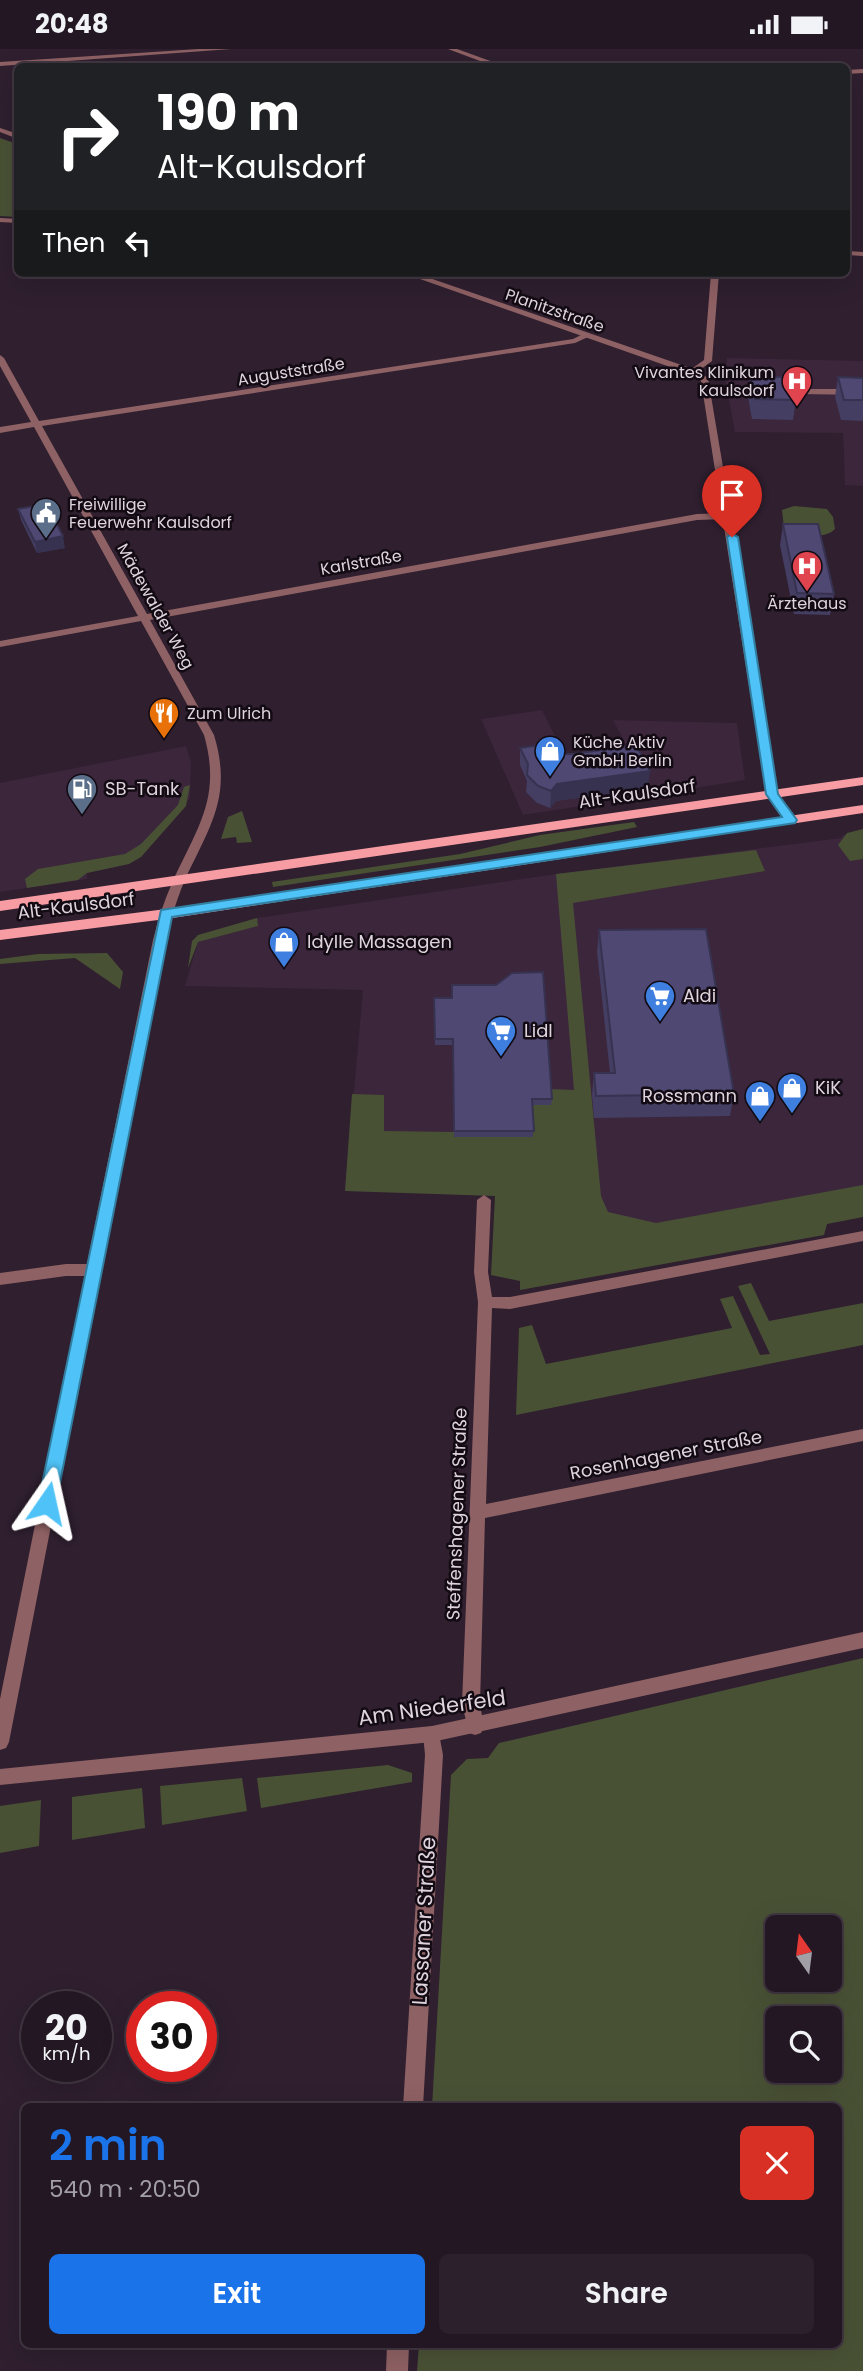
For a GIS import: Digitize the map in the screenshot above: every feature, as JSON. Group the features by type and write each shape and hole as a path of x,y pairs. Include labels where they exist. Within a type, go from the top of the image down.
{"main road":[{"name":"Alt-Kaulsdorf","path":"0,906 863,781"},
{"name":"Alt-Kaulsdorf","path":"0,935 166,913 863,809"}],"street":[{"path":"15,63 228,49"},
{"path":"451,49 492,63"},
{"name":"Planitzstraße","path":"418,277 693,372"},
{"path":"715,277 708,361 693,372 705,380 772,794 791,820"},
{"name":"Auguststraße","path":"0,430 575,341 584,335"},
{"name":"Mädewalder Weg","path":"0,358 209,735 216,752 219,775 215,807 166,913 0,1742"},
{"path":"803,392 863,392"},
{"name":"Karlstraße","path":"0,644 697,517 728,516"},
{"name":"Steffenshagener Straße","path":"475,1727 471,1704 485,1302 481,1272 484,1200"},
{"path":"485,1302 510,1303 863,1235"},
{"path":"0,1279 66,1270 94,1270"},
{"name":"Rosenhagener Straße","path":"476,1513 863,1435"},
{"name":"Am Niederfeld","path":"0,1777 432,1734 475,1727 863,1640"},
{"name":"Lassaner Straße","path":"413,2103 434,1755 432,1734"},
{"path":"397,2371 398,2348"}],"shaded area":[{"name":"Vivantes Klinikum Kaulsdorf","path":"727,358 863,361 863,486 845,485 843,433 735,432 725,379"},
{"path":"542,710 589,805 523,815 481,719"},
{"path":"613,720 737,723 745,780 652,795"},
{"path":"186,746 191,762 190,798 141,857 129,864 87,873 87,879 0,892 0,783"},
{"path":"863,832 863,1217 521,1281 522,1156 468,1194 345,1191 363,990 185,986 198,942 257,926 257,918 556,874 841,838 843,835"}],"green space":[{"path":"0,138 14,143 14,217 0,216"},
{"path":"794,506 827,509 833,517 835,529 824,535 817,535 784,528 782,510"},
{"path":"190,785 186,806 141,857 129,864 87,873 78,880 27,888 25,879 38,869 125,854 141,844 178,805 184,787"},
{"path":"242,811 252,842 237,843 236,837 221,839 228,817"},
{"path":"634,822 637,827 540,847 273,887 272,882 460,854 540,835"},
{"path":"863,829 863,859 850,861 838,845 847,833"},
{"path":"756,850 765,871 573,903 601,1196 608,1212 656,1223 863,1185 863,1217 827,1224 824,1235 520,1290 520,1281 491,1275 495,1196 345,1191 352,1094 384,1095 384,1131 454,1132 455,1137 533,1137 532,1105 551,1105 550,1089 574,1090 556,874"},
{"path":"257,918 258,926 198,942 188,968 192,941 198,935"},
{"path":"107,953 123,972 120,989 75,958 0,964 0,959 38,954"},
{"path":"751,1283 769,1321 863,1303 863,1345 516,1415 519,1328 532,1325 546,1364 732,1328 720,1299 733,1296 760,1355 770,1354 738,1286"},
{"path":"863,1658 863,2371 417,2371 419,2348 842,2348 842,2103 432,2103 451,1775 467,1759 488,1758 499,1743"},
{"path":"388,1765 412,1773 412,1782 261,1808 257,1778"},
{"path":"242,1778 247,1811 162,1825 160,1786"},
{"path":"142,1788 145,1828 72,1840 72,1797"},
{"path":"41,1800 39,1846 0,1853 0,1806"}],"building":[{"path":"750,377 791,377 796,400 755,399"},
{"path":"838,377 863,378 863,400 844,400"},
{"path":"46,504 63,536 35,542 18,509"},
{"path":"783,524 818,524 834,594 797,593"},
{"path":"554,743 559,754 636,745 650,771 557,784 551,791 538,786 527,775 528,764 520,748"},
{"name":"Aldi","path":"706,929 734,1094 596,1096 594,1073 615,1073 599,930"},
{"name":"Lidl","path":"543,972 552,1099 532,1099 534,1131 454,1131 453,1039 435,1039 434,998 452,998 452,985 496,985 512,973"}],"place":[{"name":"Vivantes Klinikum Kaulsdorf","path":"797,408"},
{"name":"Freiwillige Feuerwehr Kaulsdorf","path":"46,540"},
{"name":"Ärztehaus","path":"807,593"},
{"name":"Zum Ulrich","path":"164,740"},
{"name":"Küche Aktiv GmbH Berlin","path":"550,778"},
{"name":"SB-Tank","path":"82,816"},
{"name":"Idylle Massagen","path":"284,969"},
{"name":"Aldi","path":"660,1023"},
{"name":"Lidl","path":"501,1058"},
{"name":"KiK","path":"792,1115"},
{"name":"Rossmann","path":"760,1123"}],"route":[{"path":"47,1503 147,995 166,913 791,820 772,794 732,537"}]}
